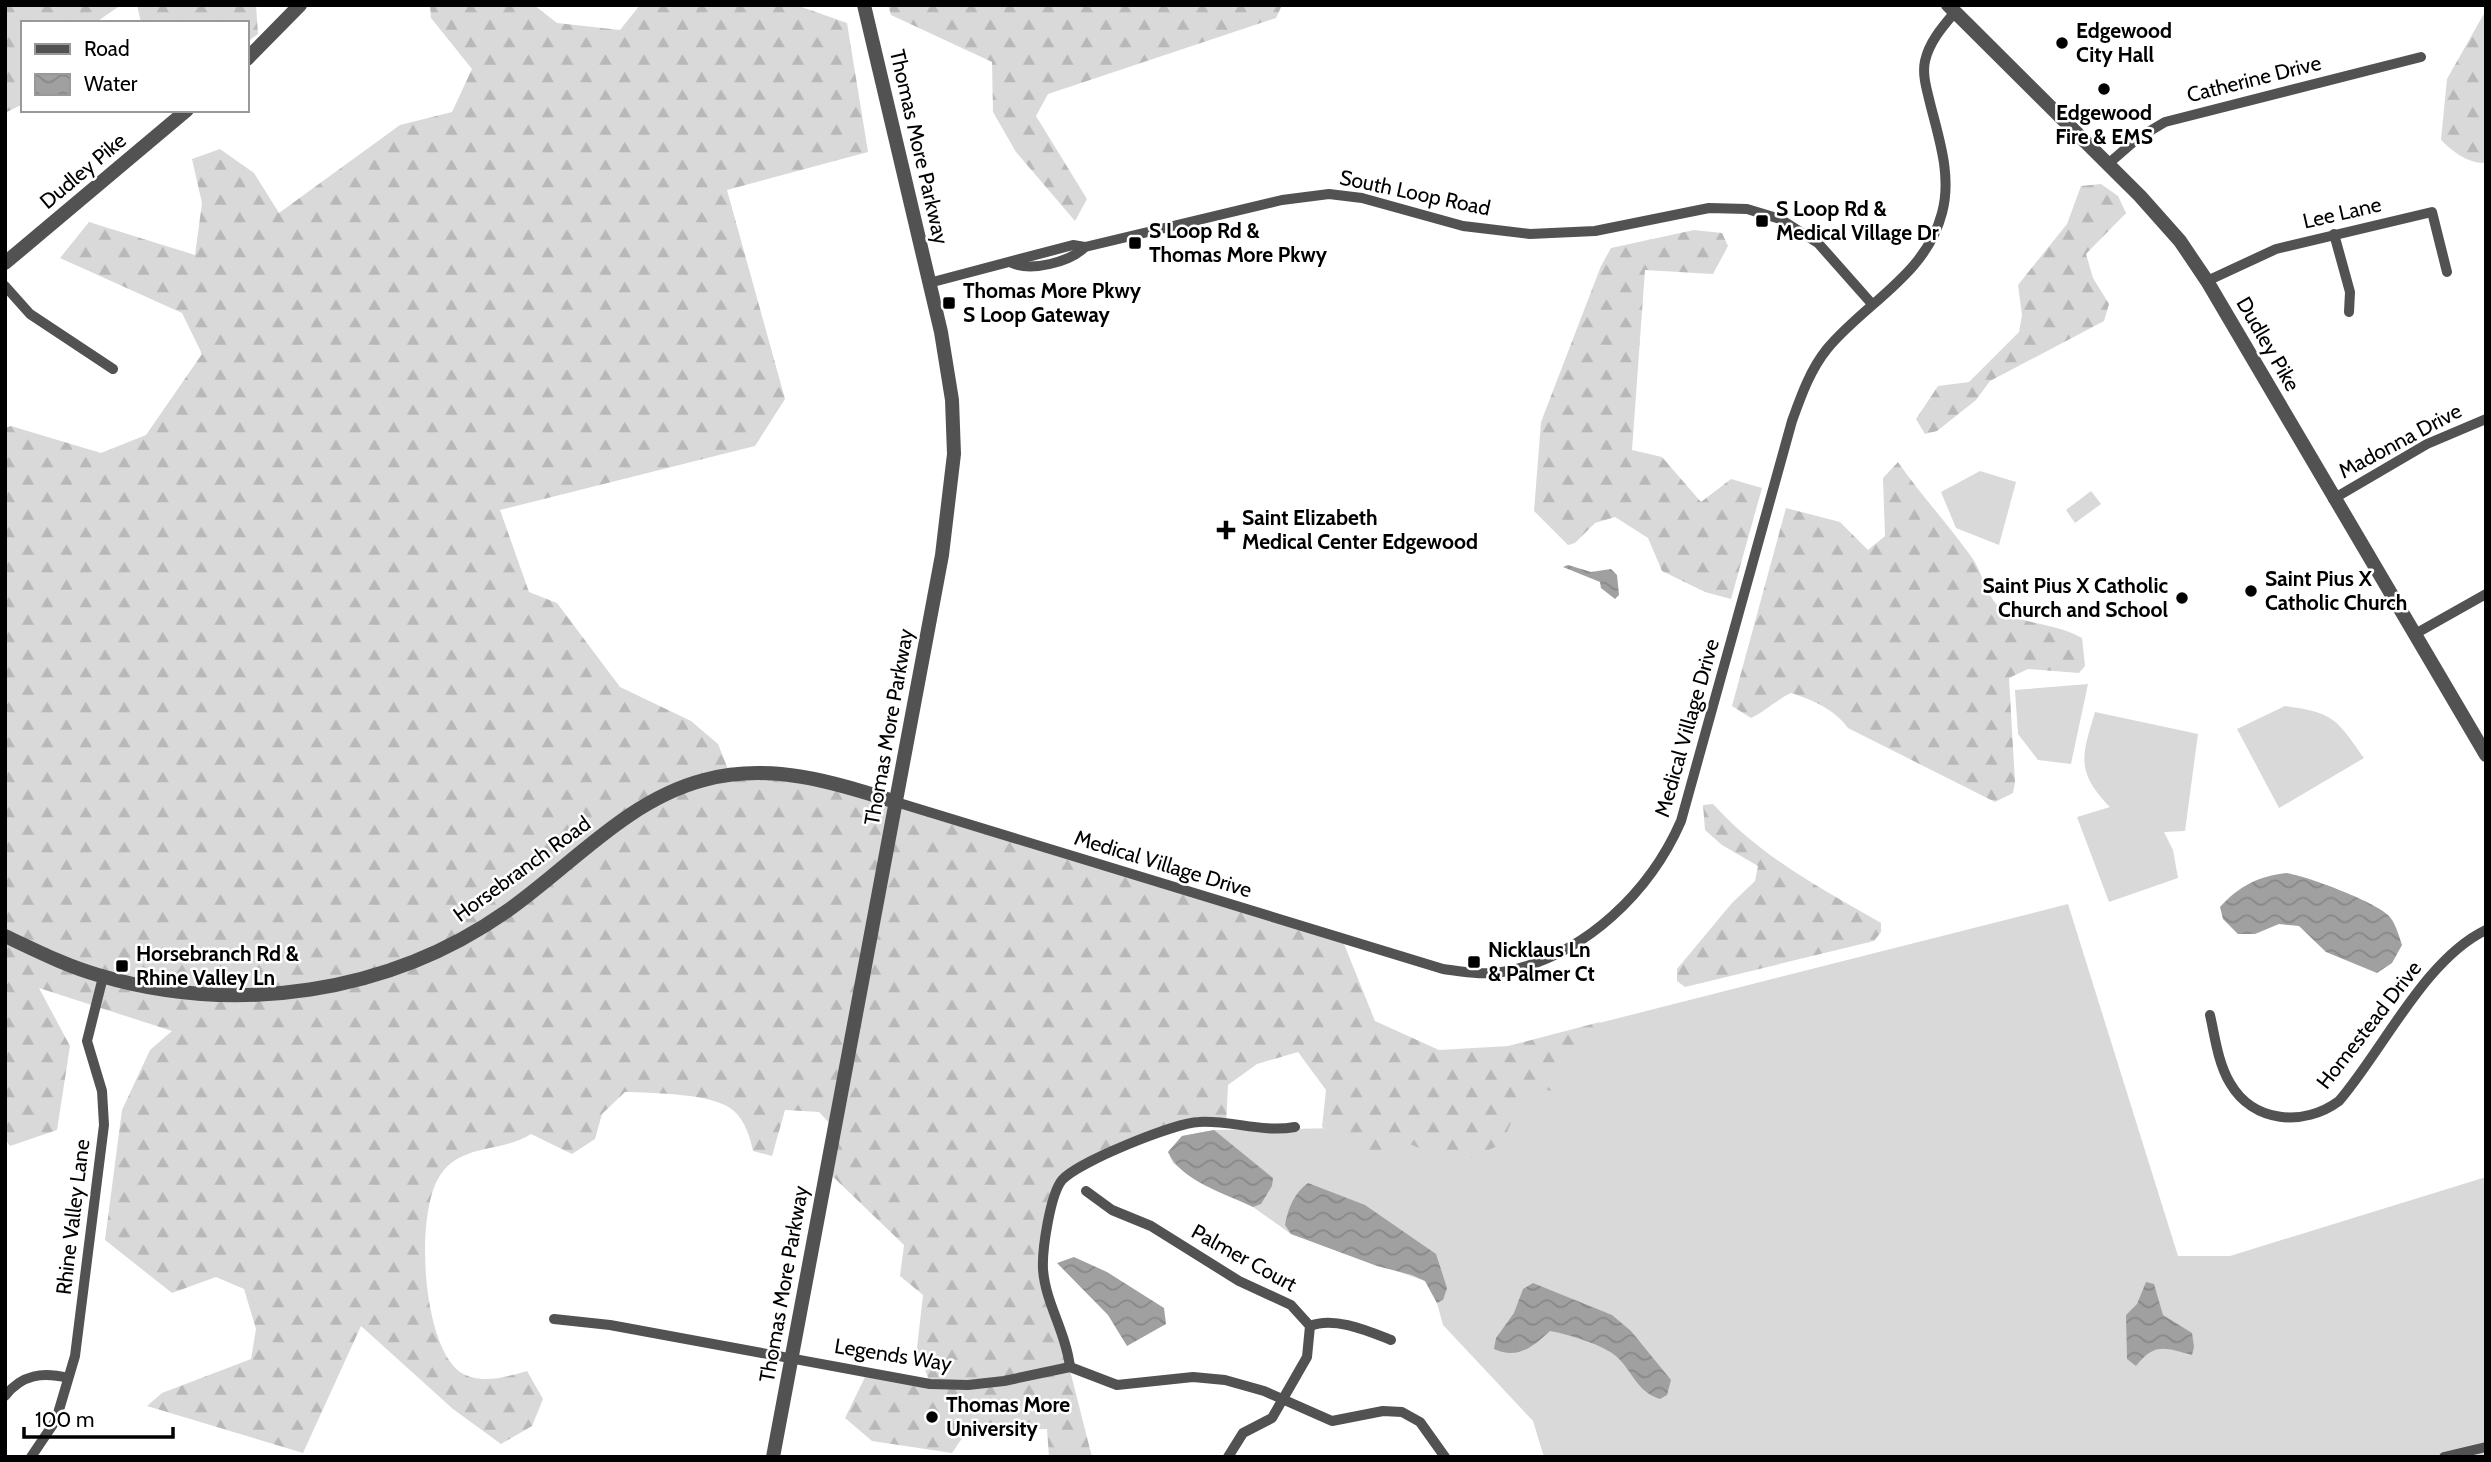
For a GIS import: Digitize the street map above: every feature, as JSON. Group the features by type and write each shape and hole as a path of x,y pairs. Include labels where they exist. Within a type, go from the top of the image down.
{"street":[{"path":"248,58 300,5"},
{"name":"Thomas More Parkway","path":"773,1457 942,555 954,454 951,390 929,283 864,5"},
{"name":"Dudley Pike","path":"1951,9 2108,164 2180,241 2207,281 2486,755"},
{"name":"Medical Village Drive","path":"896,802 1443,969 1482,974 1507,971 1557,952 1616,914 1647,882 1670,846 1696,776 1791,421 1810,376 1826,350 1919,261 1942,213 1946,191 1944,158 1926,84 1924,64 1930,46 1951,9"},
{"name":"Catherine Drive","path":"2108,164 2138,138 2165,122 2421,57"},
{"name":"Dudley Pike","path":"5,263 185,112"},
{"name":"South Loop Road","path":"929,283 1073,245 1085,247 1270,203 1319,195 1362,198 1463,226 1530,234 1595,231 1709,208 1747,209 1780,219 1818,243 1872,304"},
{"name":"Lee Lane","path":"2207,281 2260,254 2432,212 2447,272"},
{"path":"2334,234 2350,292 2349,312"},
{"path":"5,286 36,319 113,369"},
{"name":"Madonna Drive","path":"2333,499 2427,444 2486,419"},
{"path":"2415,634 2486,594"},
{"name":"Horsebranch Road","path":"5,936 103,977 166,990 201,994 280,993 335,985 405,966 469,935 508,910 634,812 678,788 729,774 784,773 817,779 896,802"},
{"name":"Homestead Drive","path":"2210,1014 2225,1073 2238,1094 2267,1114 2305,1118 2325,1111 2339,1101 2444,960 2460,945 2486,930"},
{"name":"Rhine Valley Lane","path":"31,1457 56,1420 75,1356 104,1125 102,1091 87,1041 103,977"},
{"path":"1295,1127 1259,1129 1202,1122 1183,1124 1143,1139 1064,1179 1052,1210 1043,1264 1047,1290 1067,1342 1070,1367 1117,1385 1204,1377 1239,1383 1332,1421 1341,1422 1382,1411 1402,1412 1420,1422 1445,1457"},
{"name":"Palmer Court","path":"1086,1191 1112,1210 1151,1226 1239,1281 1291,1305 1310,1326"},
{"name":"Legends Way","path":"554,1319 610,1325 930,1384 968,1385 1070,1367"},
{"path":"1228,1457 1243,1433 1272,1418 1307,1357 1310,1326 1325,1322 1338,1324 1391,1340"},
{"path":"5,1396 18,1382 34,1375 68,1378"},
{"path":"2444,1457 2486,1447"}],"green space":[{"path":"5,5 121,5 98,21 21,21 21,105 5,113"},
{"path":"137,5 256,5 258,34 248,41 248,21 141,21"},
{"path":"430,5 534,5 557,23 620,30 640,5 796,5 847,23 868,152 727,190 785,399 755,446 500,510 529,592 557,603 620,687 691,721 718,744 730,774 784,773 1342,939 1375,1021 1439,1050 1509,1046 1600,1022 1553,1091 1526,1087 1502,1144 1458,1164 1407,1143 1368,1157 1322,1127 1326,1090 1298,1052 1257,1064 1228,1085 1226,1125 1203,1124 1160,1133 1119,1151 1060,1183 1043,1264 1092,1457 1049,1457 1047,1429 967,1431 952,1453 872,1441 845,1418 867,1373 930,1383 917,1348 923,1295 900,1276 904,1245 826,1170 834,1128 819,1112 785,1110 772,1156 753,1151 741,1120 725,1105 698,1097 625,1092 602,1114 595,1139 572,1154 531,1134 508,1144 460,1157 441,1174 427,1217 426,1277 437,1335 447,1357 460,1372 468,1376 493,1379 527,1371 543,1399 532,1426 501,1444 453,1409 361,1326 303,1453 147,1406 162,1393 251,1359 256,1329 244,1289 216,1277 172,1293 105,1240 122,1110 150,1050 172,1031 39,988 70,1046 57,1130 10,1146 5,1139 5,428 11,426 101,453 146,435 202,354 182,313 60,258 89,222 195,255 202,203 192,159 220,149 254,173 279,213 400,125 452,112 472,69 431,18"},
{"path":"888,5 1282,5 1276,18 1048,94 1036,116 1087,199 1075,221 1016,152 993,112 992,62 891,15"},
{"path":"2486,10 2486,163 2479,163 2456,153 2441,140 2447,79"},
{"path":"2101,184 2118,196 2126,213 2086,254 2093,278 2109,304 2104,321 1990,381 1976,400 1937,431 1925,434 1916,419 1938,386 1969,382 2019,332 2022,315 2018,285 2067,224 2081,186"},
{"path":"1694,230 1722,233 1728,246 1713,274 1645,270 1632,450 1662,457 1701,502 1731,479 1762,488 1731,599 1705,592 1662,571 1648,538 1615,517 1595,523 1575,543 1568,545 1534,511 1541,422 1601,266 1611,248"},
{"path":"1898,462 1970,555 1991,596 2002,610 2020,619 2082,638 2085,666 2079,673 2028,669 2009,678 2015,782 2013,793 1995,802 1848,728 1830,710 1791,693 1751,718 1732,706 1786,508 1840,522 1868,550 1885,536 1883,478"},
{"path":"1980,471 2016,482 1999,545 1956,528 1941,492"},
{"path":"2091,491 2101,504 2075,523 2066,510"},
{"path":"2088,684 2071,764 2038,760 2018,734 2015,690"},
{"path":"2285,706 2314,711 2332,720 2347,734 2364,758 2279,808 2237,729"},
{"path":"2095,712 2198,734 2185,831 2164,832 2173,850 2178,878 2109,902 2077,817 2110,807 2091,783 2084,762"},
{"path":"1713,804 1731,823 1771,856 1881,923 1881,932 1874,941 1685,987 1677,981 1677,969 1732,903 1755,881 1758,866 1722,845 1705,830 1703,805"},
{"path":"2068,904 2178,1256 2230,1256 2486,1177 2486,1457 1544,1457 1533,1421 1443,1325 1437,1303 1425,1281 1291,1234 1253,1207 1187,1174 1173,1163 1168,1152 1182,1136 1214,1130 1344,1128 1339,1089"}],"water":[{"path":"1568,565 1591,572 1611,569 1617,575 1619,595 1615,599 1601,588 1600,582 1563,567"},
{"path":"2286,873 2339,890 2388,915 2395,925 2402,945 2392,963 2377,973 2326,952 2299,926 2279,924 2255,934 2238,934 2223,919 2220,907 2235,893 2258,880"},
{"path":"1214,1130 1273,1178 1272,1186 1261,1204 1253,1207 1205,1186 1183,1171 1168,1152 1182,1136"},
{"path":"1308,1183 1365,1205 1436,1254 1447,1288 1443,1300 1437,1303 1425,1281 1412,1275 1377,1266 1291,1234 1285,1225 1292,1201"},
{"path":"1074,1257 1107,1272 1164,1308 1166,1324 1127,1346 1108,1315 1057,1263"},
{"path":"2146,1282 2154,1284 2163,1315 2192,1333 2192,1355 2161,1349 2149,1353 2136,1366 2127,1359 2126,1315 2137,1304"},
{"path":"1533,1283 1612,1315 1631,1331 1671,1380 1667,1395 1660,1399 1652,1396 1641,1387 1617,1357 1595,1344 1566,1335 1550,1331 1531,1347 1517,1352 1494,1349 1496,1338 1514,1313 1523,1289"}],"place":[{"name":"Edgewood City Hall","path":"2062,43"},
{"name":"Edgewood Fire & EMS","path":"2104,89"},
{"name":"S Loop Rd & Medical Village Dr","path":"1762,221"},
{"name":"S Loop Rd & Thomas More Pkwy","path":"1135,243"},
{"name":"Thomas More Pkwy S Loop Gateway","path":"949,303"},
{"name":"Saint Elizabeth Medical Center Edgewood","path":"1226,530"},
{"name":"Saint Pius X Catholic Church","path":"2251,591"},
{"name":"Saint Pius X Catholic Church and School","path":"2182,598"},
{"name":"Nicklaus Ln & Palmer Ct","path":"1474,962"},
{"name":"Horsebranch Rd & Rhine Valley Ln","path":"122,966"},
{"name":"Thomas More University","path":"932,1417"}]}
